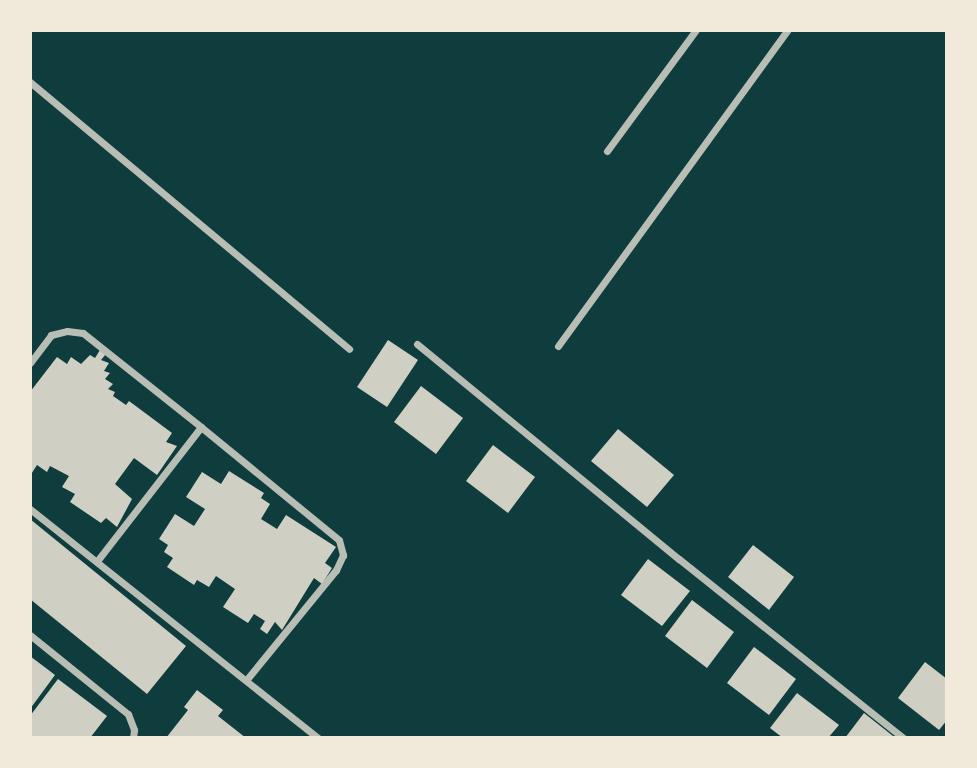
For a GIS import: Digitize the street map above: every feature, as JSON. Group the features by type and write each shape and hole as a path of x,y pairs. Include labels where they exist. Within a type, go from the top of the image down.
{"street":[{"path":"607,151 696,30"},
{"path":"558,346 788,30"},
{"path":"30,82 349,349"},
{"path":"30,363 51,335 67,331 83,333 339,540 343,555 336,570 247,679"},
{"path":"417,344 679,559 904,738"},
{"path":"97,561 201,427"},
{"path":"30,509 318,738"},
{"path":"30,635 128,714 134,730 133,738"}],"building":[{"path":"388,340 418,360 387,407 357,387"},
{"path":"100,350 106,354 101,360 109,363 104,371 110,373 105,379 113,384 108,389 115,392 113,396 126,405 129,401 172,433 166,442 177,446 157,475 134,458 115,484 132,499 117,527 106,518 101,523 70,502 75,494 62,487 69,476 50,466 47,472 37,465 30,476 30,392 57,357 67,364 71,357 81,364 90,355 95,358"},
{"path":"421,386 463,418 436,454 394,422"},
{"path":"618,429 674,475 647,507 591,461"},
{"path":"493,445 535,477 508,513 466,481"},
{"path":"229,471 264,493 261,498 270,504 261,519 277,529 286,515 336,547 325,563 332,568 322,584 314,578 282,630 275,622 267,634 260,629 265,621 254,614 248,623 223,607 235,589 216,576 209,587 197,580 194,585 167,567 173,558 164,552 168,545 159,539 175,514 194,526 205,509 186,497 202,472 221,484"},
{"path":"30,519 186,646 147,694 30,599"},
{"path":"753,545 794,577 769,610 728,577"},
{"path":"648,559 690,591 662,626 621,595"},
{"path":"692,600 734,632 707,668 665,636"},
{"path":"754,647 796,679 769,715 727,683"},
{"path":"30,656 55,675 30,709"},
{"path":"925,662 947,679 947,720 939,730 898,698"},
{"path":"58,679 107,716 90,738 30,738 30,716"},
{"path":"197,690 223,710 218,716 246,738 166,738 188,710 184,707"},
{"path":"797,693 839,725 828,738 783,738 770,728"},
{"path":"864,713 893,736 845,738"}]}
